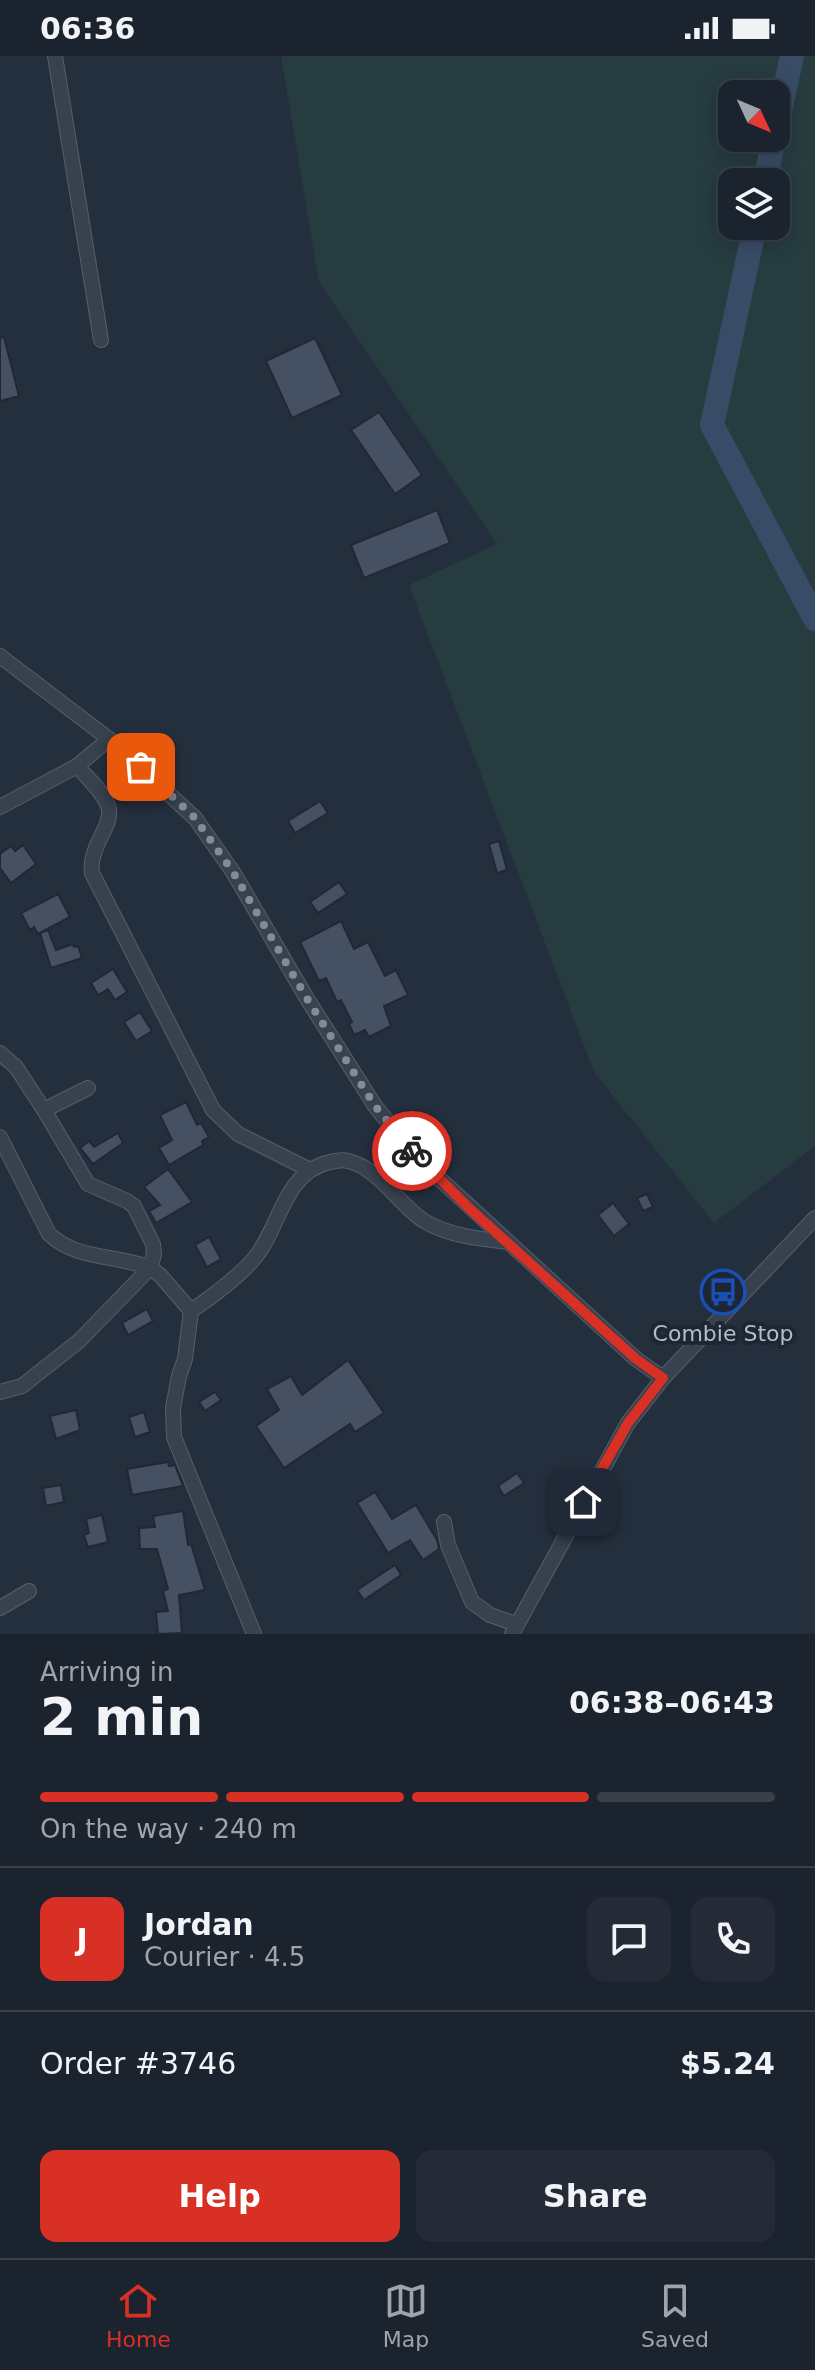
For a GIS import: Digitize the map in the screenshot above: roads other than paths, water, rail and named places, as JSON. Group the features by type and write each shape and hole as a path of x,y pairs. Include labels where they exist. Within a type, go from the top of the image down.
{"street":[{"path":"55,56 101,340"},
{"path":"0,656 109,739 195,818 233,872 306,997 375,1106 418,1159 636,1359 663,1378"},
{"path":"0,807 77,766 109,739"},
{"path":"77,766 109,807 108,823 91,856 92,873 213,1110 238,1134 308,1169"},
{"path":"0,1053 16,1067 88,1184 127,1201 139,1212 153,1244 154,1255 150,1268 79,1341 22,1386 0,1392"},
{"path":"44,1110 88,1088"},
{"path":"0,1137 49,1234 60,1244 79,1253 150,1268 160,1275 191,1311 185,1359 173,1408 174,1437 254,1634"},
{"path":"191,1311 217,1294 254,1259 265,1243 282,1205 308,1169 342,1159 368,1169 396,1198 425,1221 469,1237 508,1242"},
{"path":"444,1522 448,1545 472,1602 514,1629 628,1423 663,1378 815,1218"},
{"path":"0,1608 29,1591"}],"waterway":[{"path":"787,80 792,56"},
{"path":"768,168 771,152"},
{"path":"752,240 712,425 815,619"}],"place":[{"name":"Combie Stop","path":"723,1292"}]}
